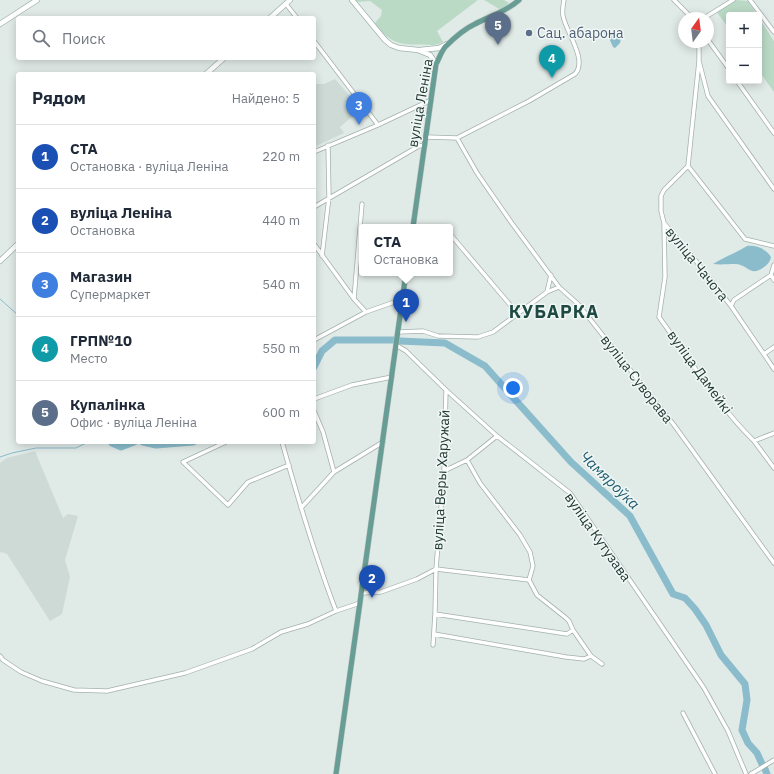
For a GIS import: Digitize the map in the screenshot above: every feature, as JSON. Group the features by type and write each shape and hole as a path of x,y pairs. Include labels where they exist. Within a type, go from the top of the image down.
{"main road":[{"name":"вуліца Леніна","path":"413,224 436,64 442,52 449,44 474,24 496,16 512,7 519,0"},
{"path":"336,774 384,442 406,276"}],"street":[{"path":"0,24 37,0"},
{"path":"352,0 385,40 399,48 418,50 439,48 449,44"},
{"path":"426,137 457,138 530,101 575,74 578,70 580,60 563,15 564,0"},
{"path":"674,0 686,12"},
{"path":"714,12 733,0"},
{"path":"750,0 774,32"},
{"path":"272,16 288,2 296,16"},
{"path":"316,44 378,125"},
{"path":"699,48 699,61 688,166 745,239 774,246"},
{"path":"714,48 726,65"},
{"path":"418,50 430,55 436,64"},
{"path":"208,72 222,60"},
{"path":"699,61 708,96 774,189"},
{"path":"739,84 774,133"},
{"path":"316,151 432,100"},
{"name":"вуліца Суворава","path":"457,138 477,174 511,222 559,286 578,304 674,425 774,562"},
{"path":"322,256 329,198 328,145"},
{"path":"316,206 419,146 425,145"},
{"name":"вуліца Дамейкі","path":"688,166 664,190 661,196 661,211 664,223 665,277 659,316 724,407 754,441 774,468"},
{"path":"360,224 362,204"},
{"name":"вуліца Чачота","path":"664,223 731,306 774,369"},
{"path":"453,238 517,313"},
{"path":"354,299 359,240"},
{"path":"0,261 16,246"},
{"path":"316,247 354,299 366,312"},
{"path":"774,265 771,275 774,280"},
{"path":"547,292 551,275"},
{"name":"вуліца Чачота","path":"731,306 734,300 771,275"},
{"path":"398,332 423,331 438,336 478,337 493,332 547,292 559,286"},
{"path":"316,339 366,312 403,299"},
{"name":"вуліца Кутузава","path":"396,345 406,351 497,436 570,493 704,688 728,731 746,774"},
{"path":"764,354 774,347"},
{"path":"316,398 352,385 392,377"},
{"name":"вуліца Веры Харужай","path":"433,645 436,569 444,471 446,390"},
{"path":"316,416 323,432 334,472"},
{"path":"754,441 774,433"},
{"path":"444,471 466,460 497,436"},
{"path":"301,508 334,472 384,442"},
{"path":"222,444 183,462 228,505 248,482 288,465"},
{"path":"283,444 317,561 336,611"},
{"path":"466,460 480,483 520,535 530,552 533,566 529,580 537,595 569,621 573,630 590,656 602,664"},
{"path":"436,569 529,580"},
{"name":"вуліца Веры Харужай","path":"362,593 381,592 416,579 436,569"},
{"path":"0,656 3,660 21,672 42,681 74,690 107,691 185,673 252,649 281,632 308,624 336,611 360,603"},
{"path":"435,614 567,634 573,630"},
{"path":"434,634 566,658 584,659 590,656"},
{"path":"683,713 715,774"},
{"path":"751,774 774,760"}],"shaded area":[{"path":"335,79 361,109 340,127 344,133 316,146 316,84 324,84"},
{"path":"35,451 63,518 68,514 78,516 65,560 70,577 62,614 50,621 7,554 0,553 0,463 7,458"}],"green space":[{"path":"355,0 478,0 437,31 443,42 433,45 407,44 394,41 381,32 374,24 381,16 382,10 370,1 357,2"},
{"path":"484,0 504,0 509,3 501,10"},
{"path":"735,0 748,1 755,12 726,12 726,25 716,11"},
{"path":"762,23 774,41 774,92 762,75"}],"water":[{"path":"607,30 621,38 620,43 615,48 603,32"},
{"path":"747,246 758,247 767,252 771,257 769,263 755,271 735,264 713,264 739,251"}],"waterway":[{"name":"Чамяроўка","path":"0,299 16,313"},
{"name":"Чамяроўка","path":"316,363 322,351 335,340 394,340"},
{"name":"Чамяроўка","path":"400,341 445,343 485,366 571,462 630,516 673,594 685,598 695,609 706,625 721,655 745,684 747,700 742,730 748,743 757,753 762,764"},
{"path":"0,457 36,448 76,448 84,444"},
{"name":"Чамяроўка","path":"114,444 121,447 129,444"},
{"name":"Чамяроўка","path":"152,444 168,444"},
{"name":"Чамяроўка","path":"765,769 767,774"}],"place":[{"name":"Сац. абарона","path":"529,33"},
{"name":"Купалінка","path":"498,45"},
{"name":"ГРП№10","path":"552,78"},
{"name":"Магазин","path":"359,125"},
{"name":"СТА","path":"406,322"},
{"name":"вуліца Леніна","path":"372,598"}],"district":[{"name":"КУБАРКА","path":"554,311"}]}
